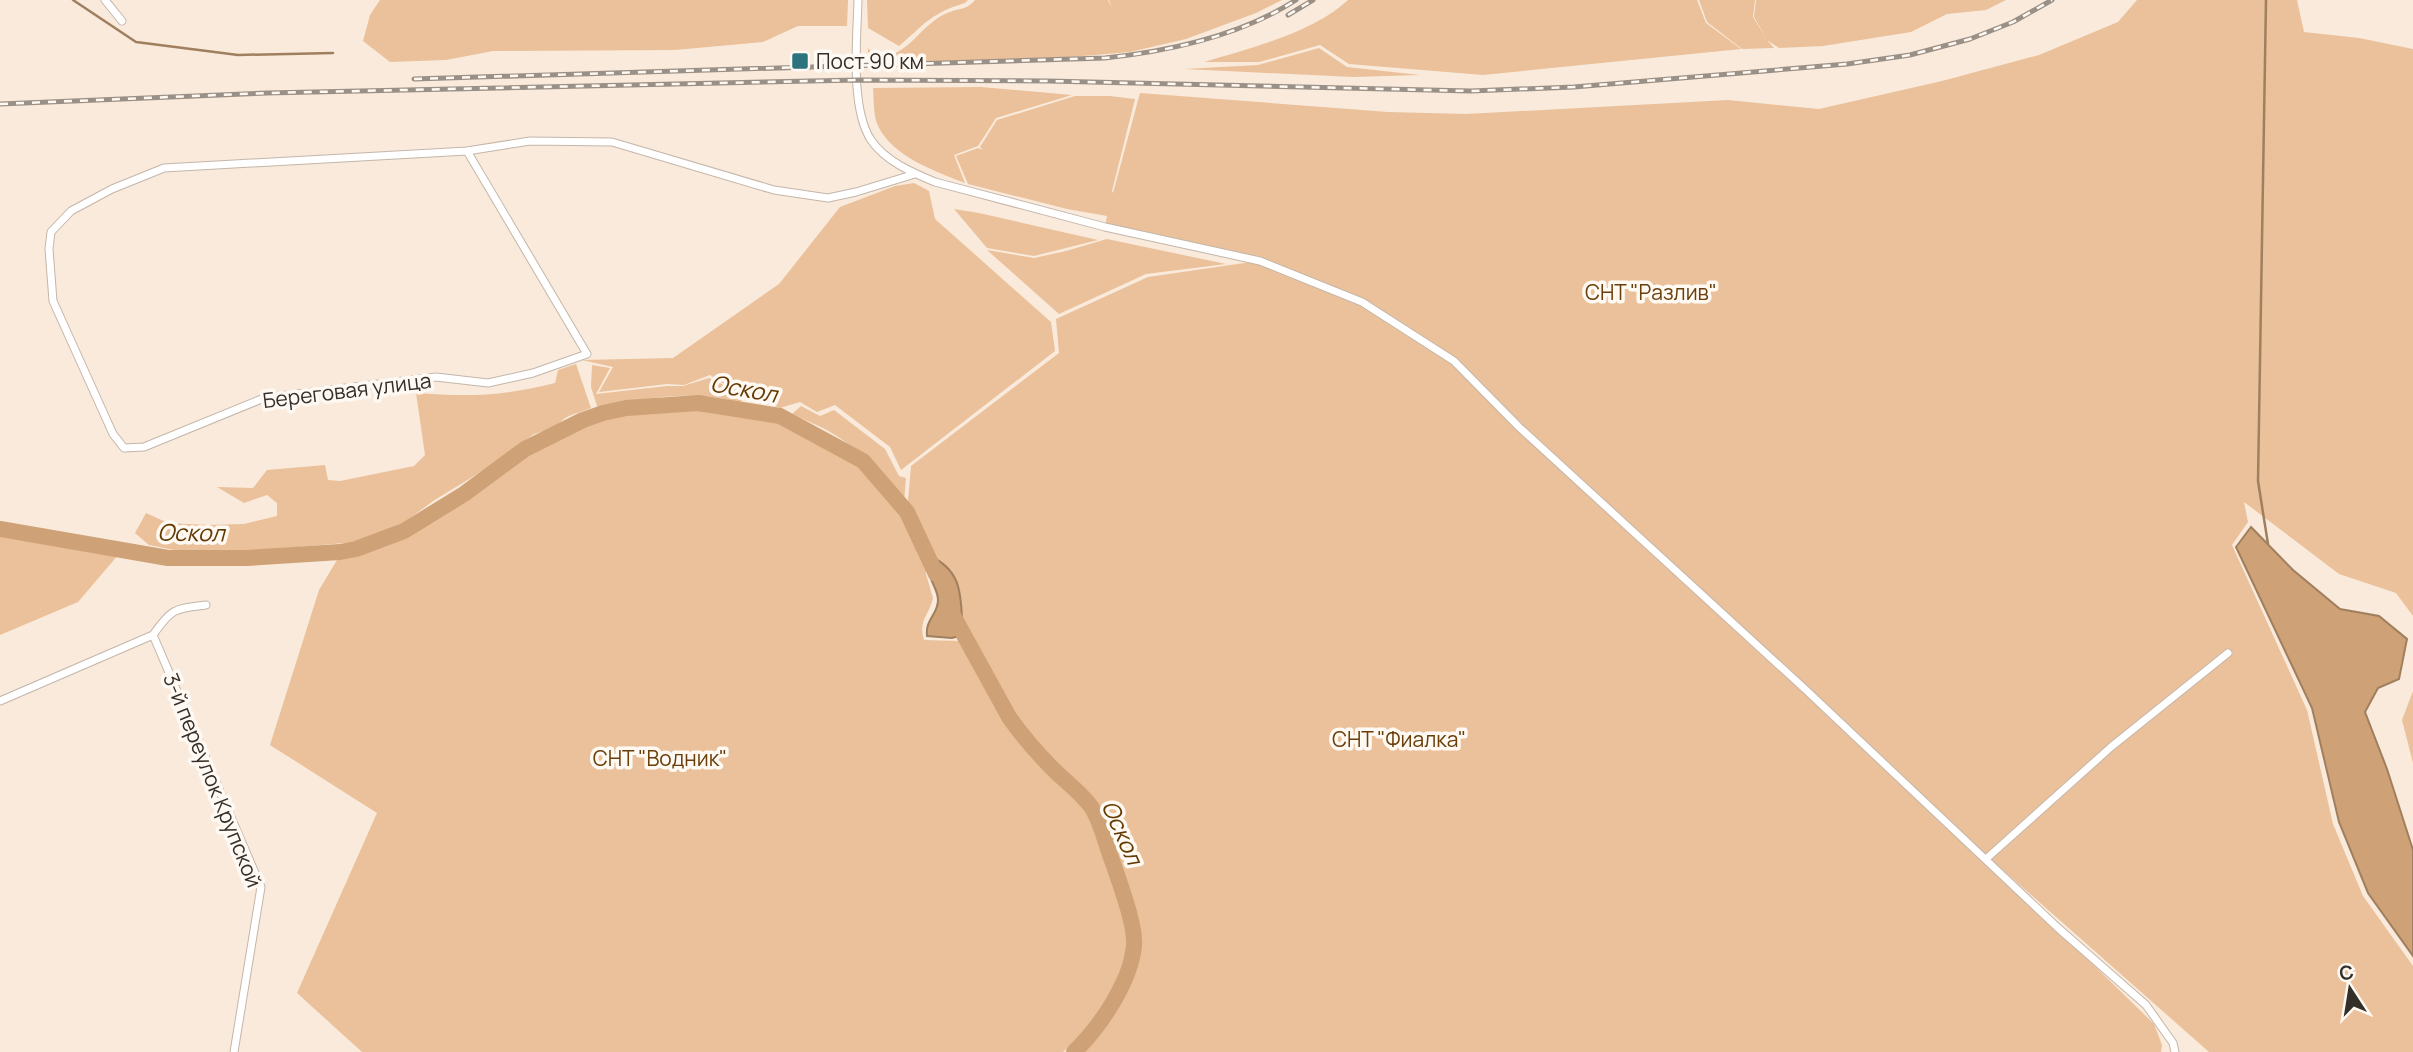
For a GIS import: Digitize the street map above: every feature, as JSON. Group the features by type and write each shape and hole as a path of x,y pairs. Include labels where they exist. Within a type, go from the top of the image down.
{"street":[{"path":"105,0 122,21"},
{"path":"858,0 858,108 872,141 888,157 915,174 935,182 1105,227 1260,261 1362,302 1454,361 1520,427 2057,928 2146,1005 2174,1043 2175,1052"},
{"name":"Береговая улица","path":"467,151 587,354 533,373 488,383 436,377 264,398 144,447 124,448 113,434 53,301 49,249 51,232 71,211 113,189 164,168 467,151 530,141 612,142 775,190 828,198 915,174"},
{"path":"0,701 153,635 165,618 176,609 206,605"},
{"name":"3-й переулок Крупской","path":"153,635 261,887 234,1052"},
{"path":"1986,859 2112,747 2228,653"}],"green space":[{"path":"380,0 848,0 847,26 798,26 763,42 675,50 493,51 446,60 390,62 363,41 370,15"},
{"path":"867,0 968,0 936,15 899,46 868,28"},
{"path":"975,0 1108,0 1112,8 1109,0 1282,0 1256,13 1186,39 1130,52 1047,59 868,65 868,48 877,58 898,52 936,20 949,12 968,6"},
{"path":"1348,0 1697,0 1706,23 1741,49 1483,75 1349,64 1320,45 1259,62 1204,62 1299,30"},
{"path":"1699,0 1755,0 1753,17 1766,38 1754,17 1756,0 2006,0 1986,10 1947,14 1911,32 1823,46 1779,48 1767,40 1774,48 1742,49 1707,22"},
{"path":"2137,0 2297,0 2304,32 2359,38 2413,49 2413,616 2396,593 2339,574 2244,502 2248,522 2232,545 2307,710 2333,824 2363,896 2413,966 2413,1052 2209,1052 1935,810 2154,1024 2162,1045 2161,1052 1074,1052 1089,1038 1106,1014 1121,986 1130,959 1134,945 1123,890 1093,810 1020,732 960,630 907,512 911,466 1059,353 1056,319 1148,277 1258,261 1105,227 1107,216 1067,209 968,184 956,156 978,148 983,150 980,147 997,120 1075,96 1135,99 1113,193 1140,93 1388,112 1466,114 1728,100 1819,109 1942,81 2039,55 2118,22"},
{"path":"1319,48 1347,67 1420,75 1353,77 1184,69 1258,65"},
{"path":"981,87 1072,95 996,118 978,146 954,155 965,183 928,168 904,154 885,137 876,122 873,88"},
{"path":"914,183 929,191 935,219 1051,322 1055,351 901,470 890,447 835,405 817,412 800,402 780,408 735,389 745,396 739,404 708,396 669,396 630,401 598,409 591,387 592,365 610,368 596,394 683,386 709,378 732,389 710,375 684,385 667,384 599,392 613,367 582,360 673,358 779,284 840,207 895,186"},
{"path":"954,209 1098,240 1034,256 987,248"},
{"path":"1107,239 1226,264 1146,274 1059,314 987,250 1034,258"},
{"path":"576,364 591,408 567,417 557,427 534,434 405,522 357,542 248,551 174,550 149,545 135,533 146,513 168,523 208,525 244,524 277,516 277,503 267,495 244,503 217,487 253,488 267,470 325,465 328,480 340,481 414,466 425,455 416,393 470,395 519,391 555,383 558,370"},
{"path":"801,406 820,416 834,410 885,449 899,476 906,478 904,502 857,451 823,428 792,414"},
{"name":"СНТ \"Водник\"","path":"696,407 777,418 860,464 909,523 925,556 926,574 933,598 923,622 924,640 961,641 1016,735 1079,799 1088,812 1118,890 1127,945 1115,984 1100,1011 1085,1032 1063,1052 362,1052 297,993 377,813 270,745 319,590 340,555 405,534 466,498 527,453 603,417 627,412"},
{"path":"0,532 119,554 78,602 0,635"},
{"path":"2413,691 2413,763 2402,720"}],"shaded area":[{"path":"2251,527 2293,570 2340,609 2379,616 2407,639 2399,679 2378,688 2365,712 2413,850 2413,956 2368,893 2339,822 2312,708 2236,547"},
{"path":"929,556 941,562 955,579 961,599 963,635 952,638 927,636 928,625 938,600 930,576"}],"waterway":[{"path":"73,0 136,42 238,55 333,53"},
{"path":"2266,0 2258,481 2268,544"},
{"name":"Оскол","path":"0,529 168,558 247,558 340,552 356,549 404,531 464,494 525,449 583,420 626,408 698,403 780,416 863,461 907,512 936,574"},
{"name":"Оскол","path":"954,617 1014,724 1042,758 1092,808 1130,916 1134,946 1127,975 1103,1017 1074,1052"}],"railway":[{"path":"414,79 1105,58 1204,40 1252,23 1296,0"},
{"path":"1288,15 1313,0"},
{"path":"0,104 267,93 858,80 1048,81 1471,91 1574,87 1847,64 1910,55 1970,39 2013,22 2052,0"}],"place":[{"name":"Пост 90 км","path":"800,61"}],"park label":[{"name":"СНТ \"Разлив\"","path":"1651,292"},
{"name":"СНТ \"Фиалка\"","path":"1399,739"}]}
